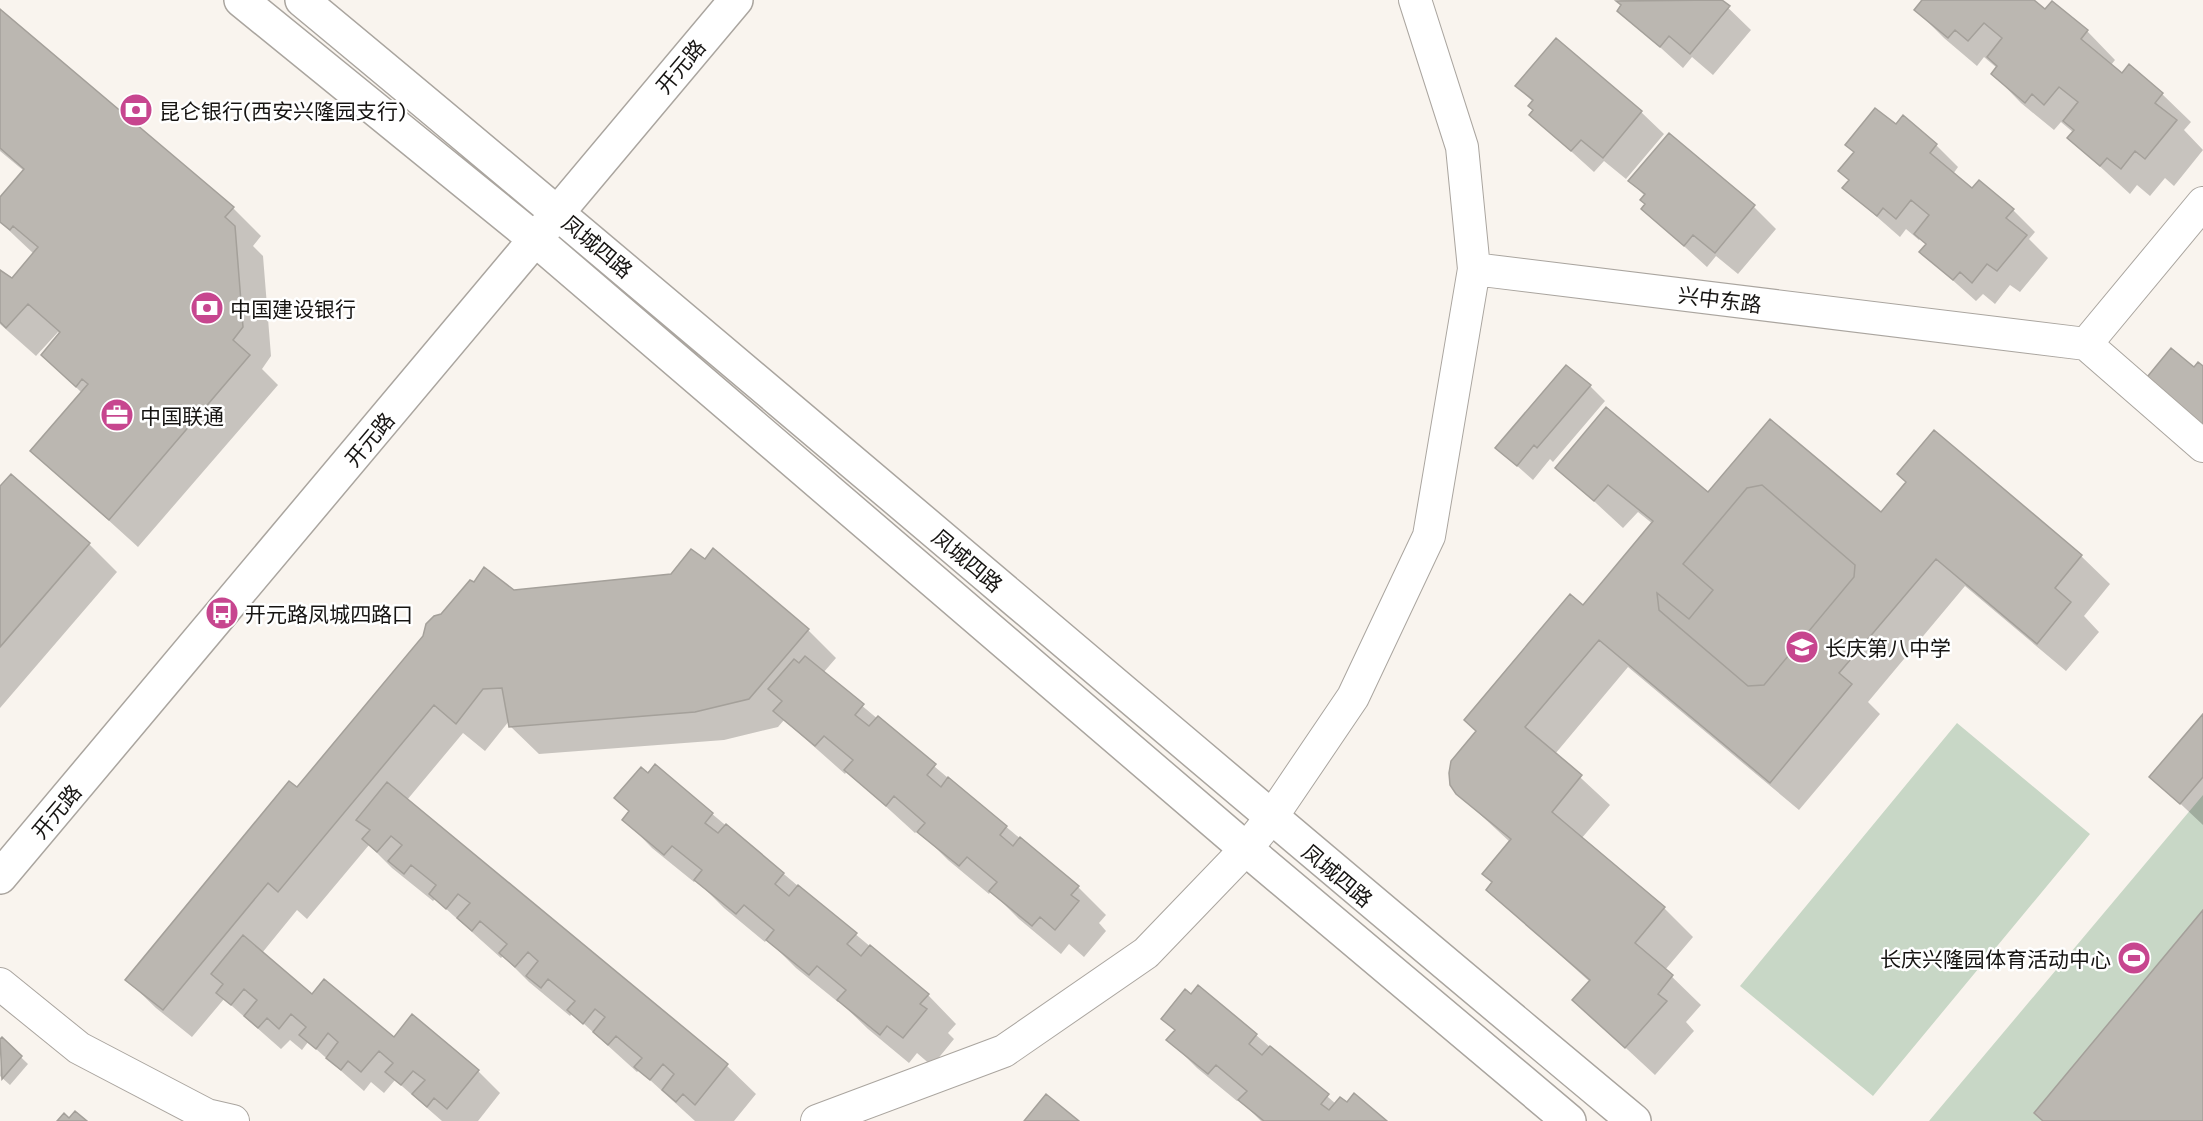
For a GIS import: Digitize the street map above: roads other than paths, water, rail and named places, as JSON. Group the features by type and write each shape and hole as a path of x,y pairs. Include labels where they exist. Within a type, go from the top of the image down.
{"street":[{"name":"凤城四路","path":"241,0 536,240 1246,849 1569,1121"},
{"name":"凤城四路","path":"302,0 558,212 1270,818 1634,1121"},
{"name":"开元路","path":"0,877 736,0"},
{"path":"817,1121 1004,1052 1146,953 1246,849 1353,697 1429,536 1474,269 1462,147 1415,0"},
{"path":"2203,203 2086,344 2203,446"},
{"name":"兴中东路","path":"1474,269 2086,344"},
{"path":"0,984 79,1048 207,1115 233,1121"}],"place":[{"name":"昆仑银行(西安兴隆园支行)","path":"136,110"},
{"name":"中国建设银行","path":"207,308"},
{"name":"中国联通","path":"117,415"},
{"name":"开元路凤城四路口","path":"222,613"},
{"name":"长庆第八中学","path":"1802,647"},
{"name":"长庆兴隆园体育活动中心","path":"2134,958"}]}
